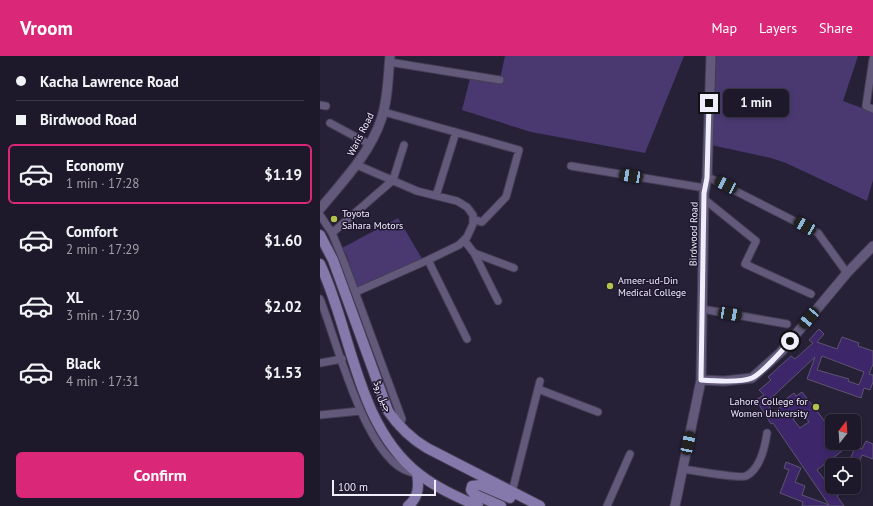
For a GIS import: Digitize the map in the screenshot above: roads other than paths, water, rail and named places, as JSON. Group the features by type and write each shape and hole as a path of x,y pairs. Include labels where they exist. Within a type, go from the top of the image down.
{"main road":[{"name":"جیل روڈ","path":"320,234 333,260 388,411 399,427 413,440 427,448 540,506"},
{"name":"جیل روڈ","path":"320,264 337,306 354,364 378,423 396,450 417,473 441,489 478,506"},
{"path":"408,506 417,493 419,484 417,473"},
{"path":"501,506 474,494 472,492 472,486 480,485 526,506"}],"street":[{"name":"Birdwood Road","path":"675,506 701,380 704,199 707,178 711,56"},
{"path":"389,59 500,80"},
{"name":"Waris Road","path":"320,210 357,165 381,122 384,112 389,59"},
{"path":"873,59 866,106 873,109"},
{"path":"384,112 519,150 506,197 482,222 473,219"},
{"path":"330,123 369,144"},
{"path":"436,196 456,132"},
{"path":"332,233 393,180 404,145"},
{"path":"356,292 459,245 464,240 473,224 473,215 467,207 457,201 417,191 357,165"},
{"path":"571,166 705,188"},
{"path":"707,178 719,182 818,233 847,273"},
{"path":"704,199 756,241 745,264 811,294"},
{"path":"320,215 332,233 356,292 402,419 399,427"},
{"path":"464,240 474,253 498,301"},
{"path":"701,380 724,381 752,378 781,352 847,273 873,246"},
{"path":"474,253 514,268"},
{"path":"428,260 467,339"},
{"path":"320,299 360,411 368,428 393,462 405,471 417,473"},
{"path":"702,309 787,324"},
{"path":"320,363 342,359"},
{"path":"512,492 540,381"},
{"path":"538,389 598,412"},
{"path":"320,415 360,411"},
{"path":"682,469 744,477 753,471 765,447 767,433"},
{"path":"607,506 630,454"}],"place":[{"name":"Toyota Sahara Motors","path":"334,219"},
{"name":"Ameer-ud-Din Medical College","path":"610,286"},
{"name":"Lahore College for Women University","path":"816,407"}]}
